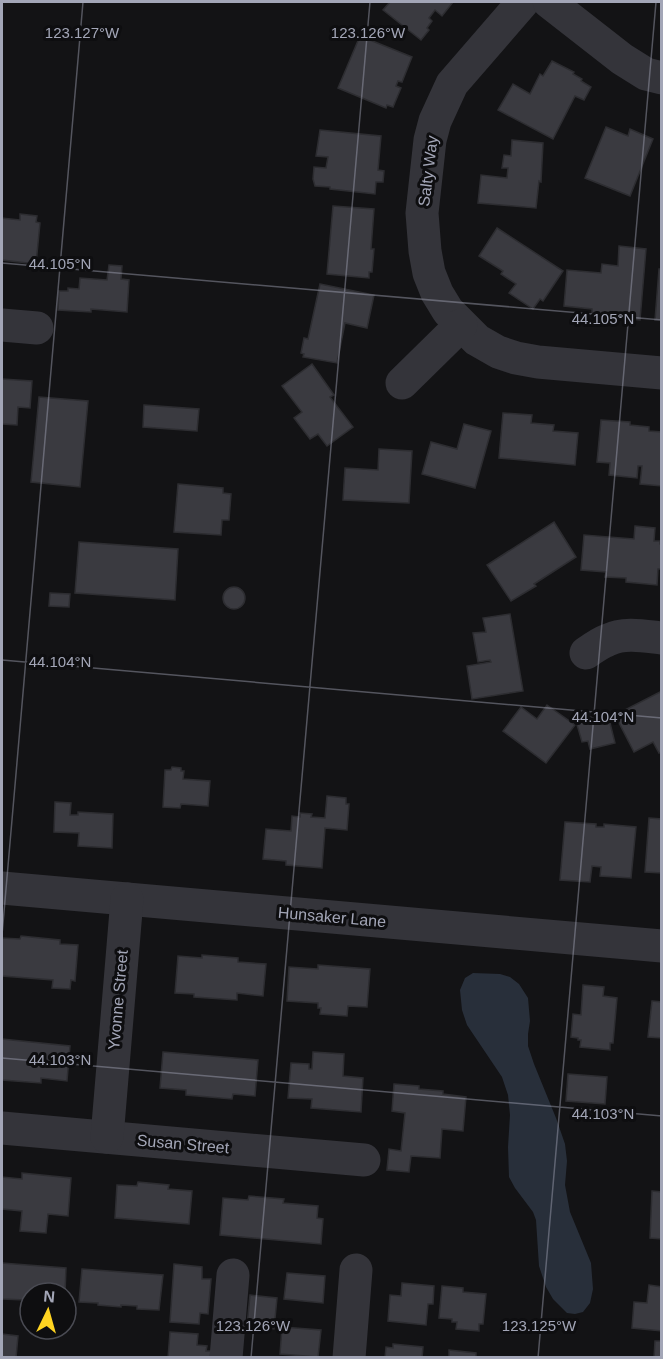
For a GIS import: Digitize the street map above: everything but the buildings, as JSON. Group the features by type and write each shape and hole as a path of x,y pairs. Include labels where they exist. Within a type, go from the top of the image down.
{"street":[{"name":"Salty Way","path":"523,2 452,84 435,121 430,140 422,213 429,273 448,311 477,340 498,352 516,358 662,373"},
{"path":"549,2 622,59 646,74 662,78"},
{"path":"2,324 37,328"},
{"path":"402,383 461,325"},
{"path":"586,652 617,637 637,635 662,638"},
{"name":"Hunsaker Lane","path":"2,888 662,946"},
{"name":"Yvonne Street","path":"107,1137 127,899"},
{"name":"Susan Street","path":"2,1128 363,1160"},
{"path":"350,1358 356,1270"},
{"path":"226,1358 232,1275"}],"shaded area":[{"path":"473,973 500,974 510,977 519,984 528,998 530,1021 528,1046 565,1144 567,1161 565,1185 570,1212 591,1263 593,1289 590,1303 583,1312 567,1313 553,1299 546,1287 539,1266 536,1220 509,1177 508,1095 502,1077 467,1025 462,1010 460,990 465,978"}]}
